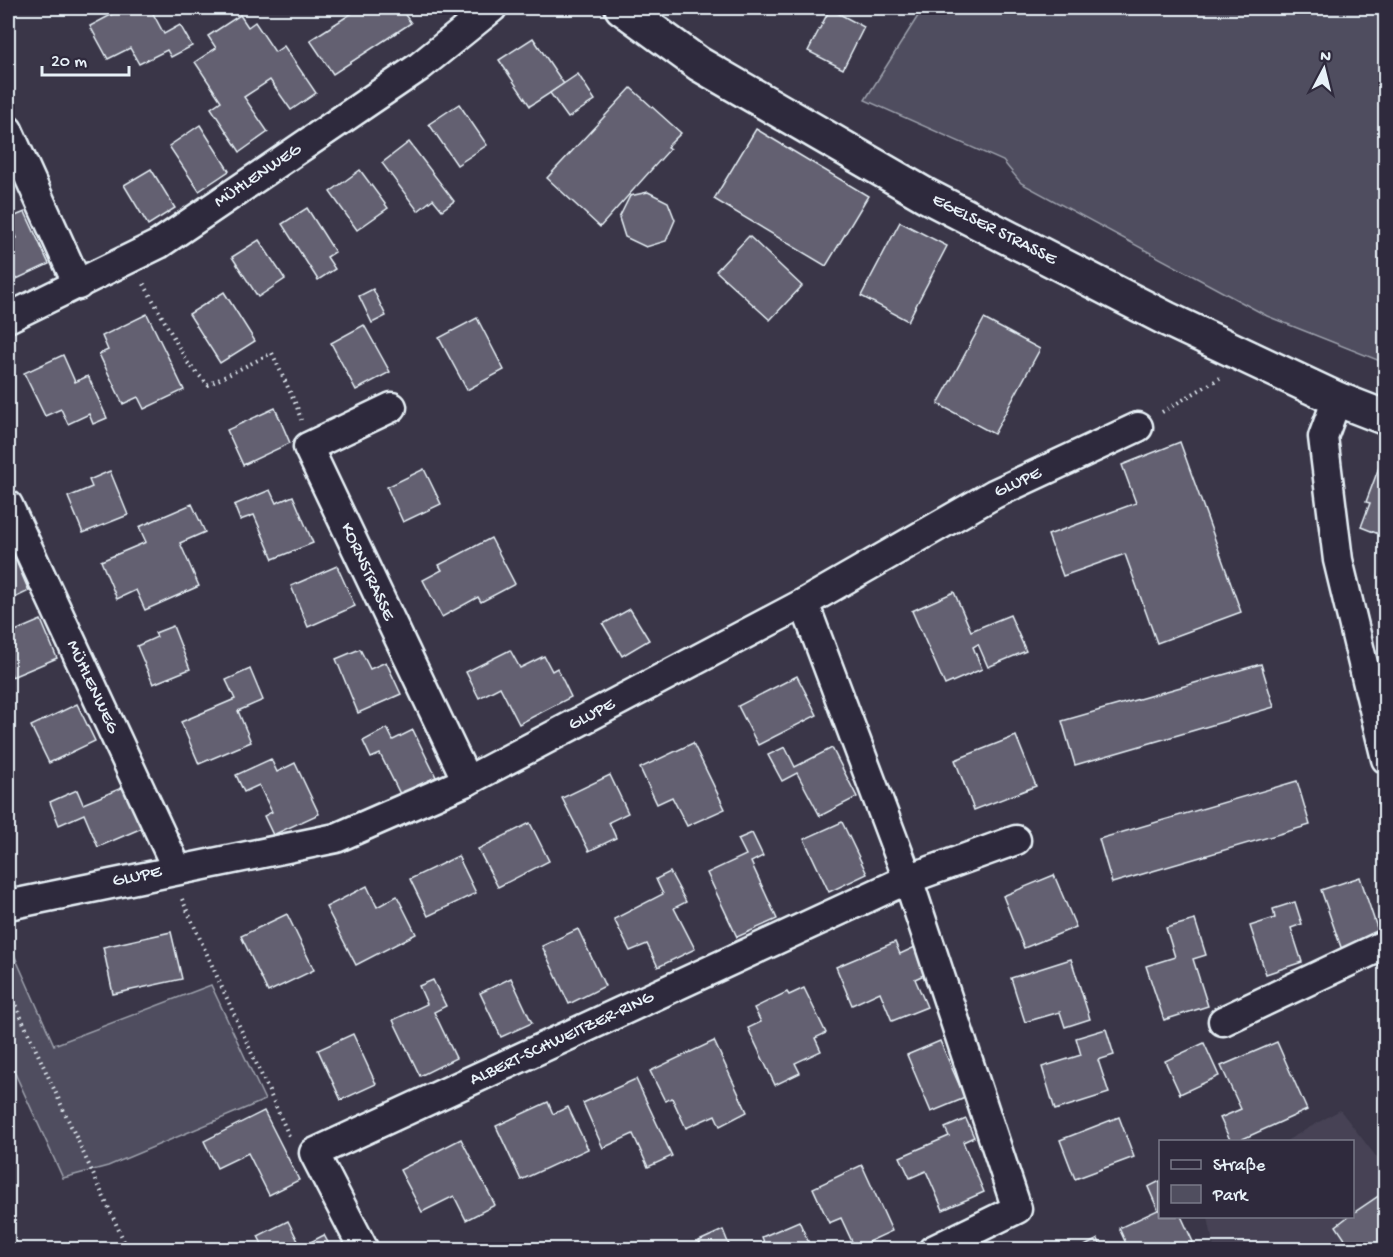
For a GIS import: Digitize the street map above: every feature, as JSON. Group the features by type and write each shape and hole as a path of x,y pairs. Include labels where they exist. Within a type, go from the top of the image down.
{"main road":[{"name":"EGELSER STRASSE","path":"622,8 699,64 927,196 1167,319 1337,399 1386,418"}],"street":[{"name":"MÜHLENWEG","path":"8,318 130,260 169,237 419,67 492,8"},
{"path":"8,130 78,285"},
{"path":"1337,399 1323,437 1338,560 1386,759"},
{"path":"308,447 392,407"},
{"name":"GLUPE","path":"8,905 336,838 467,782 804,603 994,494 1138,427"},
{"name":"KORNSTRASSE","path":"308,447 467,782"},
{"name":"MÜHLENWEG","path":"8,505 177,869"},
{"path":"804,603 908,879 1017,1209 933,1250"},
{"name":"ALBERT-SCHWEITZER-RING","path":"314,1153 908,879 1016,840"},
{"path":"1222,1021 1386,944"},
{"path":"314,1153 364,1250"}],"path":[{"path":"130,260 187,362 208,385 272,353 297,408 308,447"},
{"path":"1138,427 1251,359"},
{"path":"177,869 179,893 292,1144 314,1153"},
{"path":"8,989 128,1250"}],"shaded area":[{"path":"1340,1110 1385,1168 1385,1249 1214,1249 1208,1218 1354,1218 1354,1140 1288,1140"}],"green space":[{"path":"923,8 1385,8 1385,363 1267,316 1021,183 1003,161 865,100"},
{"path":"8,941 54,1045 211,985 265,1100 108,1166 63,1178 8,1058"}],"building":[{"path":"124,8 150,8 164,34 180,25 192,46 171,57 167,50 139,64 130,48 108,59 90,26"},
{"path":"360,8 400,8 411,23 333,74 310,40"},
{"path":"830,9 864,27 843,69 808,51"},
{"path":"240,15 248,27 255,22 275,52 284,46 316,93 291,110 270,80 244,97 268,132 240,152 211,108 221,101 195,62 216,48 208,36"},
{"path":"533,38 564,84 530,106 499,60"},
{"path":"578,74 595,100 568,118 550,93"},
{"path":"631,88 681,133 667,147 670,149 600,227 547,178"},
{"path":"459,104 487,145 457,165 429,124"},
{"path":"200,125 229,171 199,191 169,146"},
{"path":"756,129 868,196 826,266 714,199"},
{"path":"409,142 454,201 442,210 433,199 418,211 382,163"},
{"path":"151,169 175,208 148,225 124,185"},
{"path":"360,170 388,208 357,230 330,192"},
{"path":"648,192 668,202 675,220 666,241 646,247 625,237 619,218 630,196"},
{"path":"307,208 335,252 327,257 335,269 318,280 282,224"},
{"path":"25,212 49,264 8,283 8,242 17,238 8,219"},
{"path":"900,222 947,246 908,321 861,296"},
{"path":"749,236 802,286 770,320 716,271"},
{"path":"259,240 285,279 258,297 232,257"},
{"path":"373,289 386,316 372,323 359,296"},
{"path":"224,292 255,341 220,363 189,314"},
{"path":"147,314 184,390 144,409 138,397 123,404 99,354 108,350 102,336"},
{"path":"477,318 504,370 467,390 439,338"},
{"path":"984,319 1040,349 994,434 938,404"},
{"path":"364,325 390,372 356,390 331,343"},
{"path":"63,355 75,382 88,376 107,418 93,424 89,414 68,424 61,409 45,416 24,373"},
{"path":"275,408 290,443 243,465 227,430"},
{"path":"1180,442 1241,612 1157,643 1125,554 1063,576 1048,535 1136,503 1122,465"},
{"path":"1381,462 1386,464 1386,537 1361,527 1370,503 1366,502"},
{"path":"424,469 441,504 403,522 387,487"},
{"path":"110,471 128,515 83,533 68,497 92,487 89,480"},
{"path":"270,490 276,503 293,496 313,543 273,559 254,515 240,520 234,505"},
{"path":"192,504 205,532 180,543 199,586 145,610 136,590 117,599 101,561 146,542 139,527"},
{"path":"491,538 515,584 481,602 478,597 442,617 423,580 442,570 439,565"},
{"path":"13,554 29,591 8,601 8,556"},
{"path":"337,566 355,606 308,627 291,586"},
{"path":"954,592 971,631 1010,615 1026,651 988,667 978,644 973,647 982,669 945,685 912,611"},
{"path":"630,609 649,640 622,656 603,624"},
{"path":"41,620 57,658 12,677 8,667 8,634"},
{"path":"173,626 190,669 153,684 137,646 157,637 155,633"},
{"path":"360,649 370,669 386,662 401,694 358,713 336,659"},
{"path":"510,650 520,668 544,656 552,671 557,668 571,697 519,724 500,687 479,698 466,672"},
{"path":"1261,664 1274,707 1075,765 1062,721"},
{"path":"250,669 263,700 238,711 251,742 199,764 181,722 235,699 226,680"},
{"path":"797,676 817,715 758,745 738,706"},
{"path":"77,704 95,741 49,763 31,726"},
{"path":"387,728 393,740 413,730 436,777 400,794 380,754 371,758 363,741"},
{"path":"1016,736 1036,786 974,810 955,760"},
{"path":"693,743 725,809 687,826 672,797 657,804 640,768"},
{"path":"785,747 795,767 832,748 857,797 820,816 797,773 782,781 768,755"},
{"path":"271,759 277,772 295,763 319,814 273,835 264,816 272,812 259,785 244,792 236,775"},
{"path":"610,775 628,813 609,822 616,838 589,851 562,798"},
{"path":"1297,781 1310,825 1112,883 1099,839"},
{"path":"124,787 142,828 98,847 84,814 59,825 50,802 77,790 83,804"},
{"path":"842,822 867,874 829,892 804,839"},
{"path":"530,823 549,861 498,887 478,849"},
{"path":"752,833 763,856 751,862 777,919 737,937 707,873 746,855 738,839"},
{"path":"458,856 476,893 428,916 410,879"},
{"path":"670,872 686,902 674,908 695,949 658,967 647,944 630,951 614,919 663,894 656,879"},
{"path":"1054,875 1076,927 1024,948 1003,896"},
{"path":"1360,877 1381,940 1343,953 1321,890"},
{"path":"367,886 377,907 397,896 416,934 356,965 326,907"},
{"path":"1295,902 1302,924 1291,928 1302,962 1266,974 1250,926 1275,918 1273,909"},
{"path":"287,914 314,970 268,992 241,936"},
{"path":"1195,920 1206,955 1193,959 1208,1006 1164,1020 1146,966 1175,957 1166,928"},
{"path":"578,929 605,986 569,1004 542,946"},
{"path":"171,932 182,979 113,994 103,947"},
{"path":"895,942 900,954 915,947 926,974 915,979 927,1007 892,1021 880,992 852,1005 836,967"},
{"path":"1071,959 1090,1019 1065,1027 1060,1012 1025,1022 1011,978"},
{"path":"511,978 532,1023 501,1037 480,993"},
{"path":"433,980 446,1006 434,1012 456,1058 420,1076 393,1020 427,1004 419,986"},
{"path":"804,988 826,1033 815,1038 821,1051 795,1063 800,1073 775,1085 748,1028 761,1022 754,1008 787,992 789,995"},
{"path":"1106,1029 1114,1055 1098,1060 1109,1093 1055,1110 1042,1067 1081,1055 1076,1038"},
{"path":"353,1034 376,1084 341,1100 318,1050"},
{"path":"714,1041 747,1112 720,1126 715,1115 686,1128 672,1098 665,1101 650,1071"},
{"path":"940,1041 965,1098 931,1112 907,1055"},
{"path":"1277,1042 1307,1110 1240,1140 1230,1140 1220,1118 1241,1109 1221,1066"},
{"path":"1204,1043 1219,1076 1180,1094 1165,1061"},
{"path":"636,1079 672,1156 648,1167 633,1134 603,1148 583,1103"},
{"path":"548,1102 553,1114 568,1107 588,1149 521,1180 496,1126"},
{"path":"264,1111 299,1180 269,1195 248,1153 217,1168 204,1141"},
{"path":"1119,1117 1134,1157 1075,1179 1060,1140"},
{"path":"966,1119 974,1137 963,1142 984,1192 943,1210 926,1171 910,1178 900,1157 949,1136 945,1128"},
{"path":"461,1139 495,1205 466,1220 454,1196 422,1212 400,1170"},
{"path":"862,1165 892,1231 855,1248 841,1218 829,1223 813,1188"},
{"path":"1159,1182 1159,1218 1182,1218 1193,1242 1177,1250 1129,1250 1119,1228 1158,1210 1148,1187"},
{"path":"1386,1191 1386,1250 1352,1250 1336,1226 1346,1218 1354,1218 1354,1213"},
{"path":"288,1221 301,1247 324,1235 332,1250 265,1250 258,1236"},
{"path":"799,1221 812,1250 767,1250 762,1237"},
{"path":"723,1230 731,1250 702,1250 699,1241"},
{"path":"1098,1239 1103,1250 1077,1250"}]}
